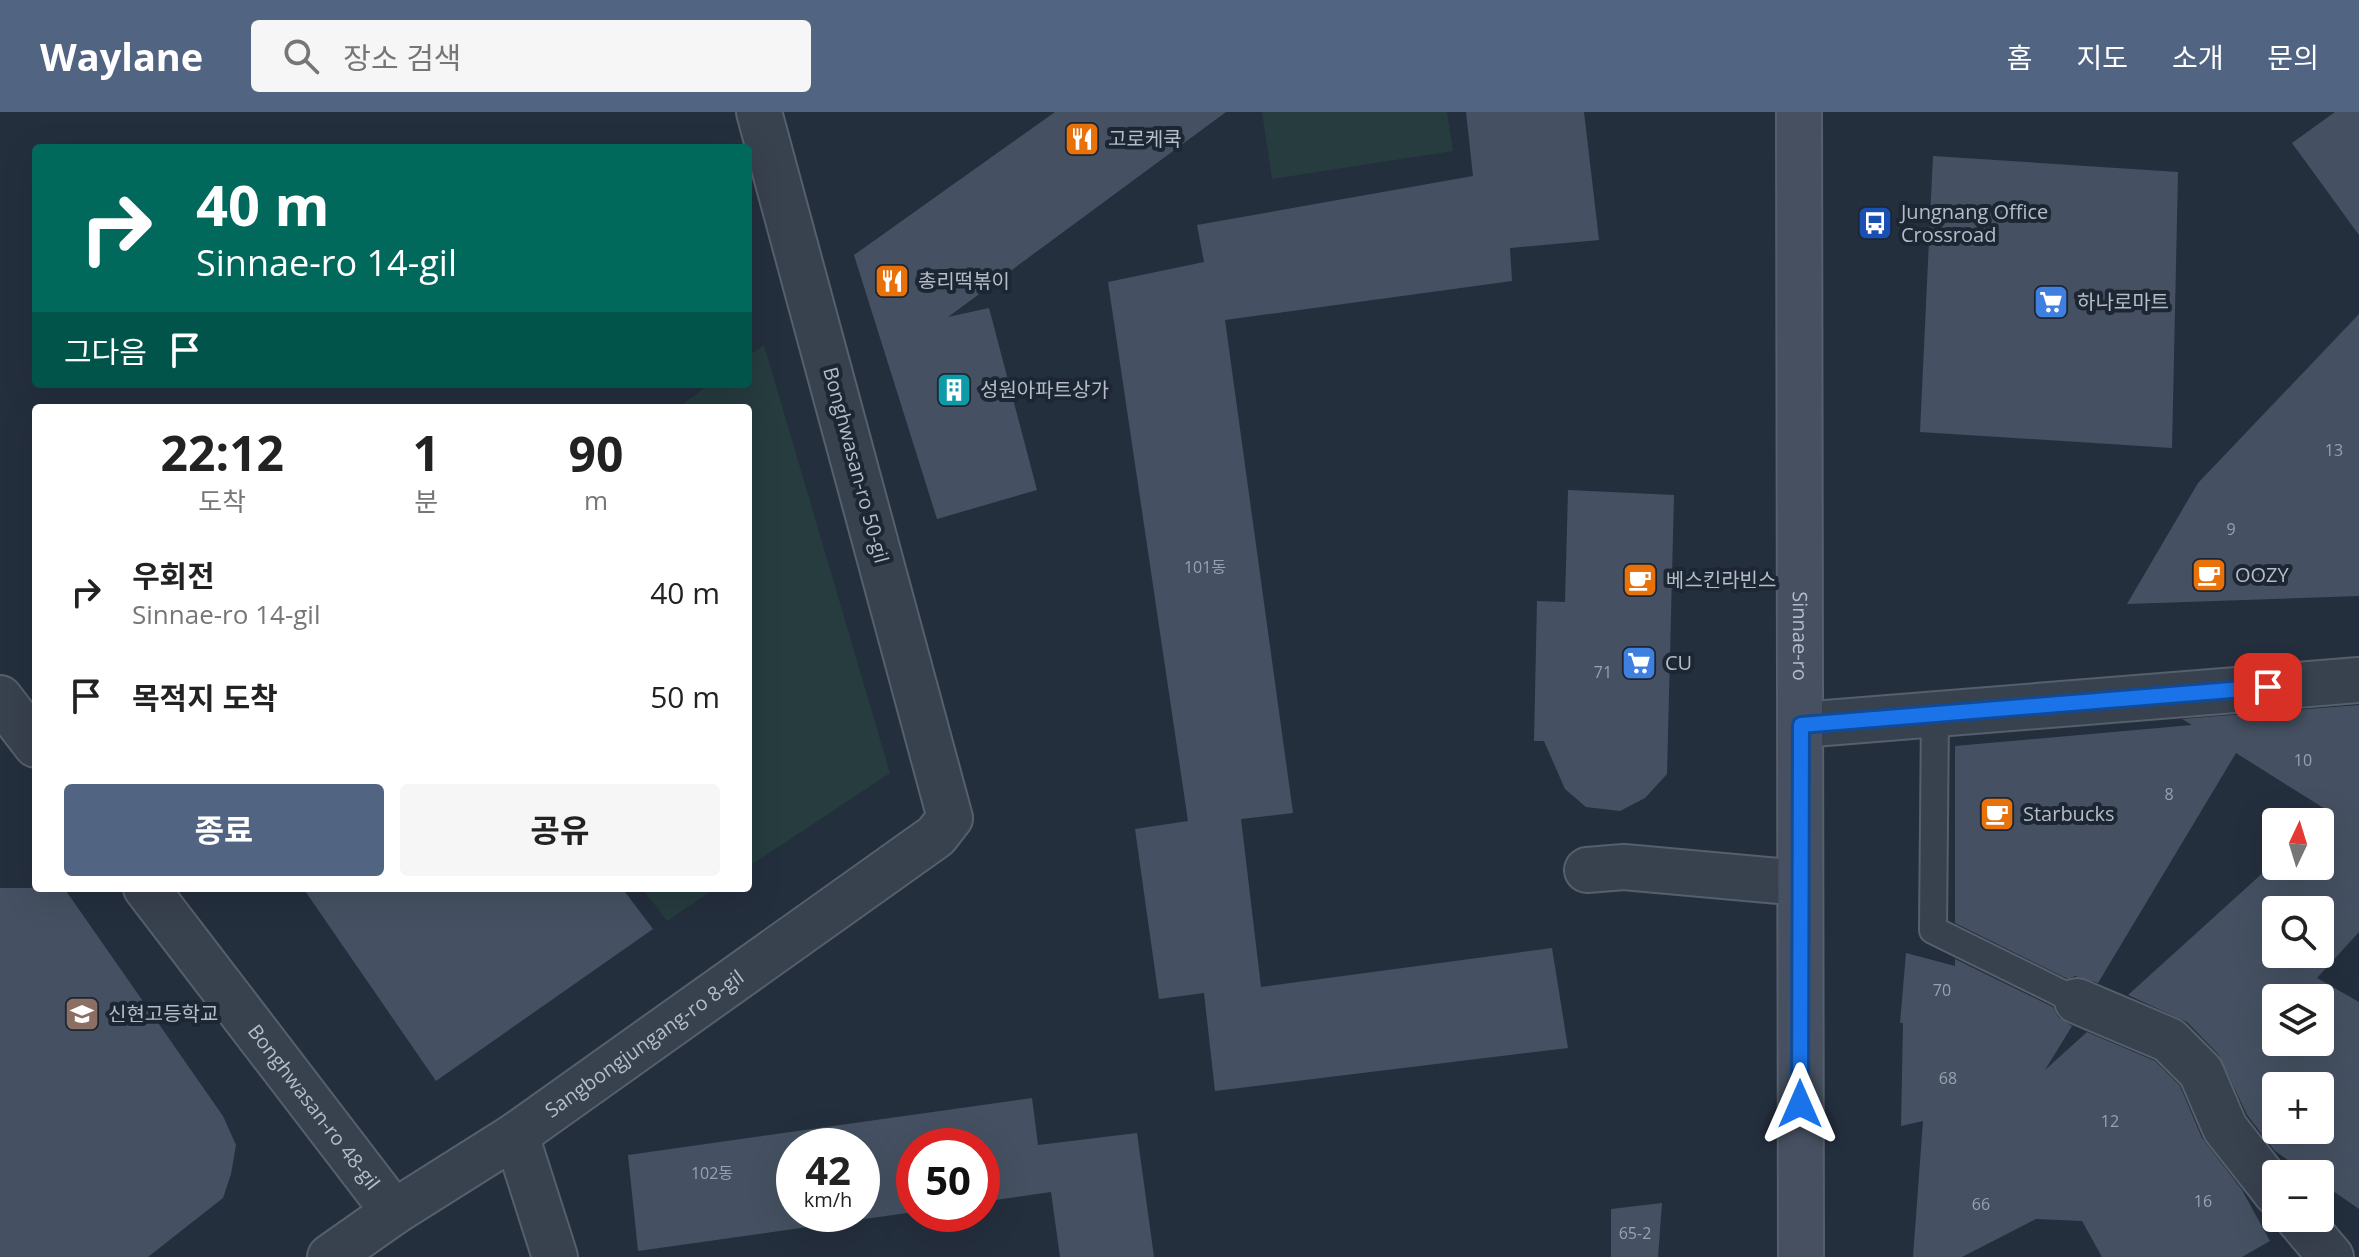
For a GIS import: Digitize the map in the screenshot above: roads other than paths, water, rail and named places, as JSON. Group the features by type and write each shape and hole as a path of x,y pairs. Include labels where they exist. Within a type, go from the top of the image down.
{"main road":[{"name":"Sinnae-ro","path":"1799,112 1801,1257"}],"street":[{"name":"Bonghwasan-ro 50-gil","path":"759,112 950,818"},
{"path":"1801,725 2359,680"},
{"path":"0,698 32,740"},
{"name":"Sangbongjungang-ro 8-gil","path":"330,1257 394,1212 516,1135 936,836 950,818"},
{"path":"1587,870 1624,867 1800,883"},
{"name":"Bonghwasan-ro 48-gil","path":"149,892 394,1212"},
{"path":"2077,1001 2169,1040 2201,1072 2225,1128 2262,1175"},
{"path":"516,1135 555,1257"},
{"path":"2310,1232 2331,1257"}],"lane":[{"path":"1935,714 1933,930 2077,1001"}],"place":[{"name":"고로케쿡","path":"1082,139"},
{"name":"Jungnang Office Crossroad","path":"1875,223"},
{"name":"총리떡볶이","path":"892,281"},
{"name":"하나로마트","path":"2051,302"},
{"name":"성원아파트상가","path":"954,390"},
{"name":"OOZY","path":"2209,575"},
{"name":"베스킨라빈스","path":"1640,580"},
{"name":"CU","path":"1639,663"},
{"name":"Starbucks","path":"1997,814"},
{"name":"신현고등학교","path":"82,1014"}]}
